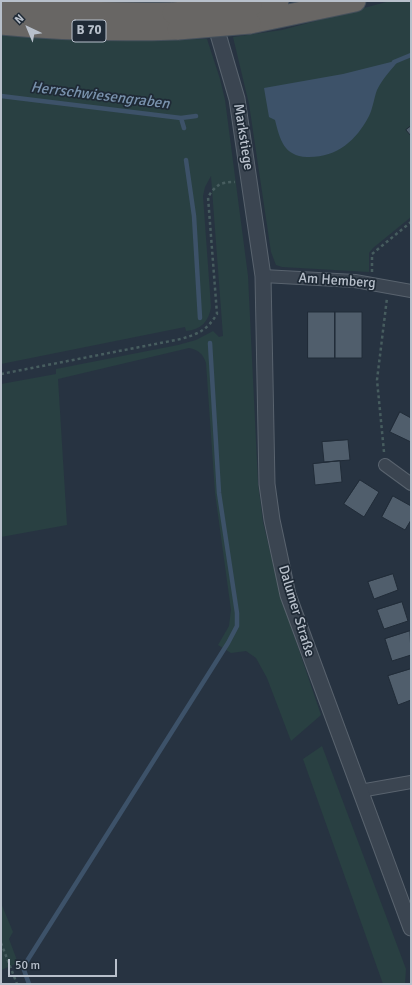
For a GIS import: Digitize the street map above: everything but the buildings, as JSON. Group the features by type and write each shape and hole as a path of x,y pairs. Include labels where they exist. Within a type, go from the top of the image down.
{"highway":[{"name":"B 70","path":"251,14 278,1"},
{"name":"B 70","path":"1,24 57,30 110,31 175,21 251,14 356,1"},
{"name":"B 70","path":"1,6 65,12 115,14 175,21"}],"street":[{"name":"Markstiege","path":"208,1 237,99 263,276"},
{"name":"Am Hemberg","path":"263,276 372,283 411,291"},
{"name":"Dalumer Straße","path":"263,276 267,484 272,520 288,595 411,928"},
{"path":"385,465 411,484"},
{"path":"360,791 411,782"}],"path":[{"path":"1,374 181,339 202,332 209,326 217,314 208,197 215,186 222,182 250,182"},
{"path":"372,283 372,254 411,222"},
{"path":"385,465 377,380 389,286"},
{"path":"1,943 17,984"}],"green space":[{"path":"390,1 411,1 411,217 369,253 369,272 282,267 276,265 271,252 249,104 233,37 282,30"},
{"path":"1,32 48,38 94,41 207,39 225,100 248,276 258,483 263,522 281,597 321,715 291,741 267,678 256,658 246,651 231,653 218,645 229,626 231,610 215,493 206,363 198,351 189,348 58,379 67,525 1,537 1,384 56,374 56,369 178,345 196,340 213,331 219,337 223,336 211,176 205,187 203,196 211,307 208,317 200,327 186,331 185,327 1,364"},
{"path":"322,746 406,969 405,984 383,984 303,759"},
{"path":"1,903 13,932 9,939 18,963 1,970"}],"water":[{"path":"399,60 379,86 370,113 364,125 344,146 327,155 307,157 293,154 284,146 275,120 269,117 264,88 343,74"}],"waterway":[{"name":"Herrschwiesengraben","path":"394,62 411,55"},
{"name":"Herrschwiesengraben","path":"1,96 181,118 196,116"},
{"path":"181,118 184,128"},
{"path":"186,160 194,216 200,318"},
{"path":"29,984 24,970 27,961 228,643 237,626 237,613 219,493 210,343"}]}
